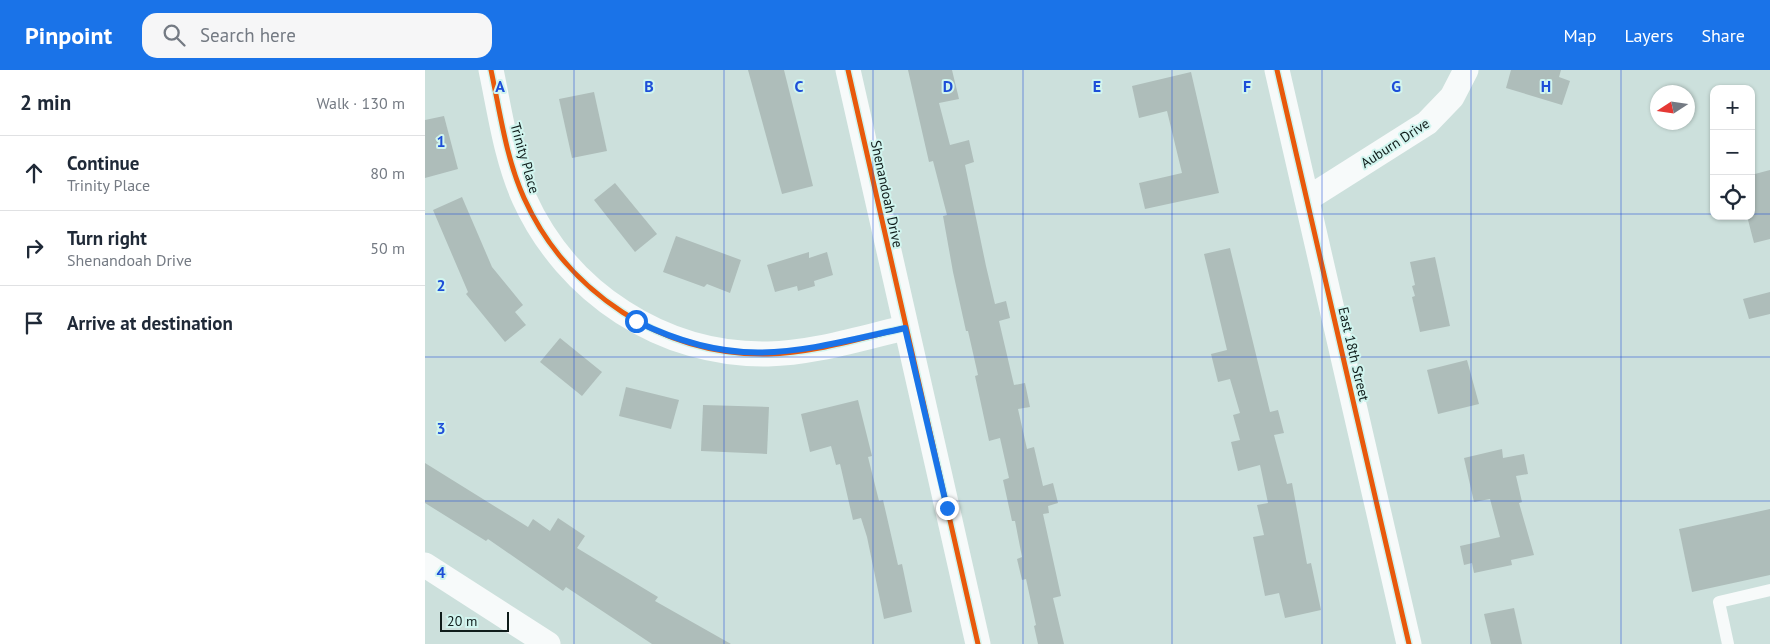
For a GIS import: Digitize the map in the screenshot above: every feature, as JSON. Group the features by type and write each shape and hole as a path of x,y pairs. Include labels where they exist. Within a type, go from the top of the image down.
{"street":[{"name":"Trinity Place","path":"491,70 513,167 533,216 556,252 576,276 626,316 684,342 715,350 747,353 811,349 905,328"},
{"name":"Shenandoah Drive","path":"848,70 978,644"},
{"name":"East 18th Street","path":"1277,70 1409,644"},
{"name":"Auburn Drive","path":"1307,199 1427,123 1452,97 1466,70"},
{"path":"425,565 548,644"}],"lane":[{"path":"1728,644 1719,602 1770,590"}],"building":[{"path":"748,70 784,70 813,186 782,194"},
{"path":"908,70 952,70 959,99 939,103 950,145 969,140 974,162 965,165 986,266 995,304 1006,301 1010,318 999,321 1014,385 1025,383 1030,407 1018,409 1027,449 1034,447 1043,486 1053,483 1058,503 1048,506 1049,513 1043,514 1061,596 1053,598 1064,644 1038,644 1026,579 1022,580 1017,559 1022,557 1015,521 1012,521 1003,480 1009,478 1000,438 989,441 975,376 978,375 953,272 943,216 947,215 933,161 929,162"},
{"path":"1511,70 1561,70 1559,77 1570,81 1562,105 1506,88"},
{"path":"1191,72 1219,193 1145,209 1139,183 1182,173 1167,111 1139,118 1132,86"},
{"path":"594,92 607,151 572,158 559,99"},
{"path":"444,116 458,169 425,178 425,120"},
{"path":"1770,170 1770,239 1754,243 1748,220 1755,220 1755,174"},
{"path":"615,183 657,234 635,252 594,200"},
{"path":"462,197 492,267 523,305 515,312 526,325 505,342 466,294 468,292 433,210"},
{"path":"676,236 741,260 730,293 707,284 704,287 663,272"},
{"path":"1230,248 1270,412 1278,410 1284,433 1274,435 1287,484 1292,483 1307,564 1311,563 1321,610 1285,618 1279,593 1265,596 1253,537 1264,535 1257,505 1268,503 1260,465 1238,471 1231,442 1240,440 1233,415 1240,413 1230,379 1218,382 1211,354 1227,350 1204,254"},
{"path":"809,252 809,258 827,252 833,275 814,281 815,286 798,291 797,286 775,292 767,265"},
{"path":"1435,257 1450,326 1420,332 1412,297 1415,296 1412,286 1415,285 1410,262"},
{"path":"1770,292 1770,314 1749,319 1743,299"},
{"path":"560,338 602,372 582,396 540,362"},
{"path":"1467,360 1479,404 1438,414 1427,370"},
{"path":"626,387 679,400 671,429 619,416"},
{"path":"858,400 872,456 868,457 879,501 883,500 898,565 902,564 912,612 884,619 867,537 861,518 853,520 840,464 836,465 831,446 810,452 801,414"},
{"path":"703,405 769,407 767,454 701,451"},
{"path":"1502,449 1503,458 1524,454 1528,474 1516,476 1522,502 1519,503 1534,555 1511,560 1512,565 1474,573 1472,563 1464,565 1460,546 1500,537 1490,499 1474,502 1464,458"},
{"path":"425,463 528,527 533,519 550,531 558,518 585,536 577,548 658,597 655,601 731,644 652,644 566,587 563,591 488,539 486,541 425,503"},
{"path":"1770,509 1770,575 1692,592 1679,529"},
{"path":"1514,608 1522,644 1491,644 1484,614"}],"cycle path":[{"path":"491,70 508,151 524,198 543,232 565,263 592,290 623,312 656,331 692,344 729,352 768,354 802,351 905,328"},
{"path":"848,70 978,644"},
{"path":"1277,70 1409,644"}],"route":[{"path":"636,321 684,342 715,350 768,354 811,349 905,328 947,508"}]}
